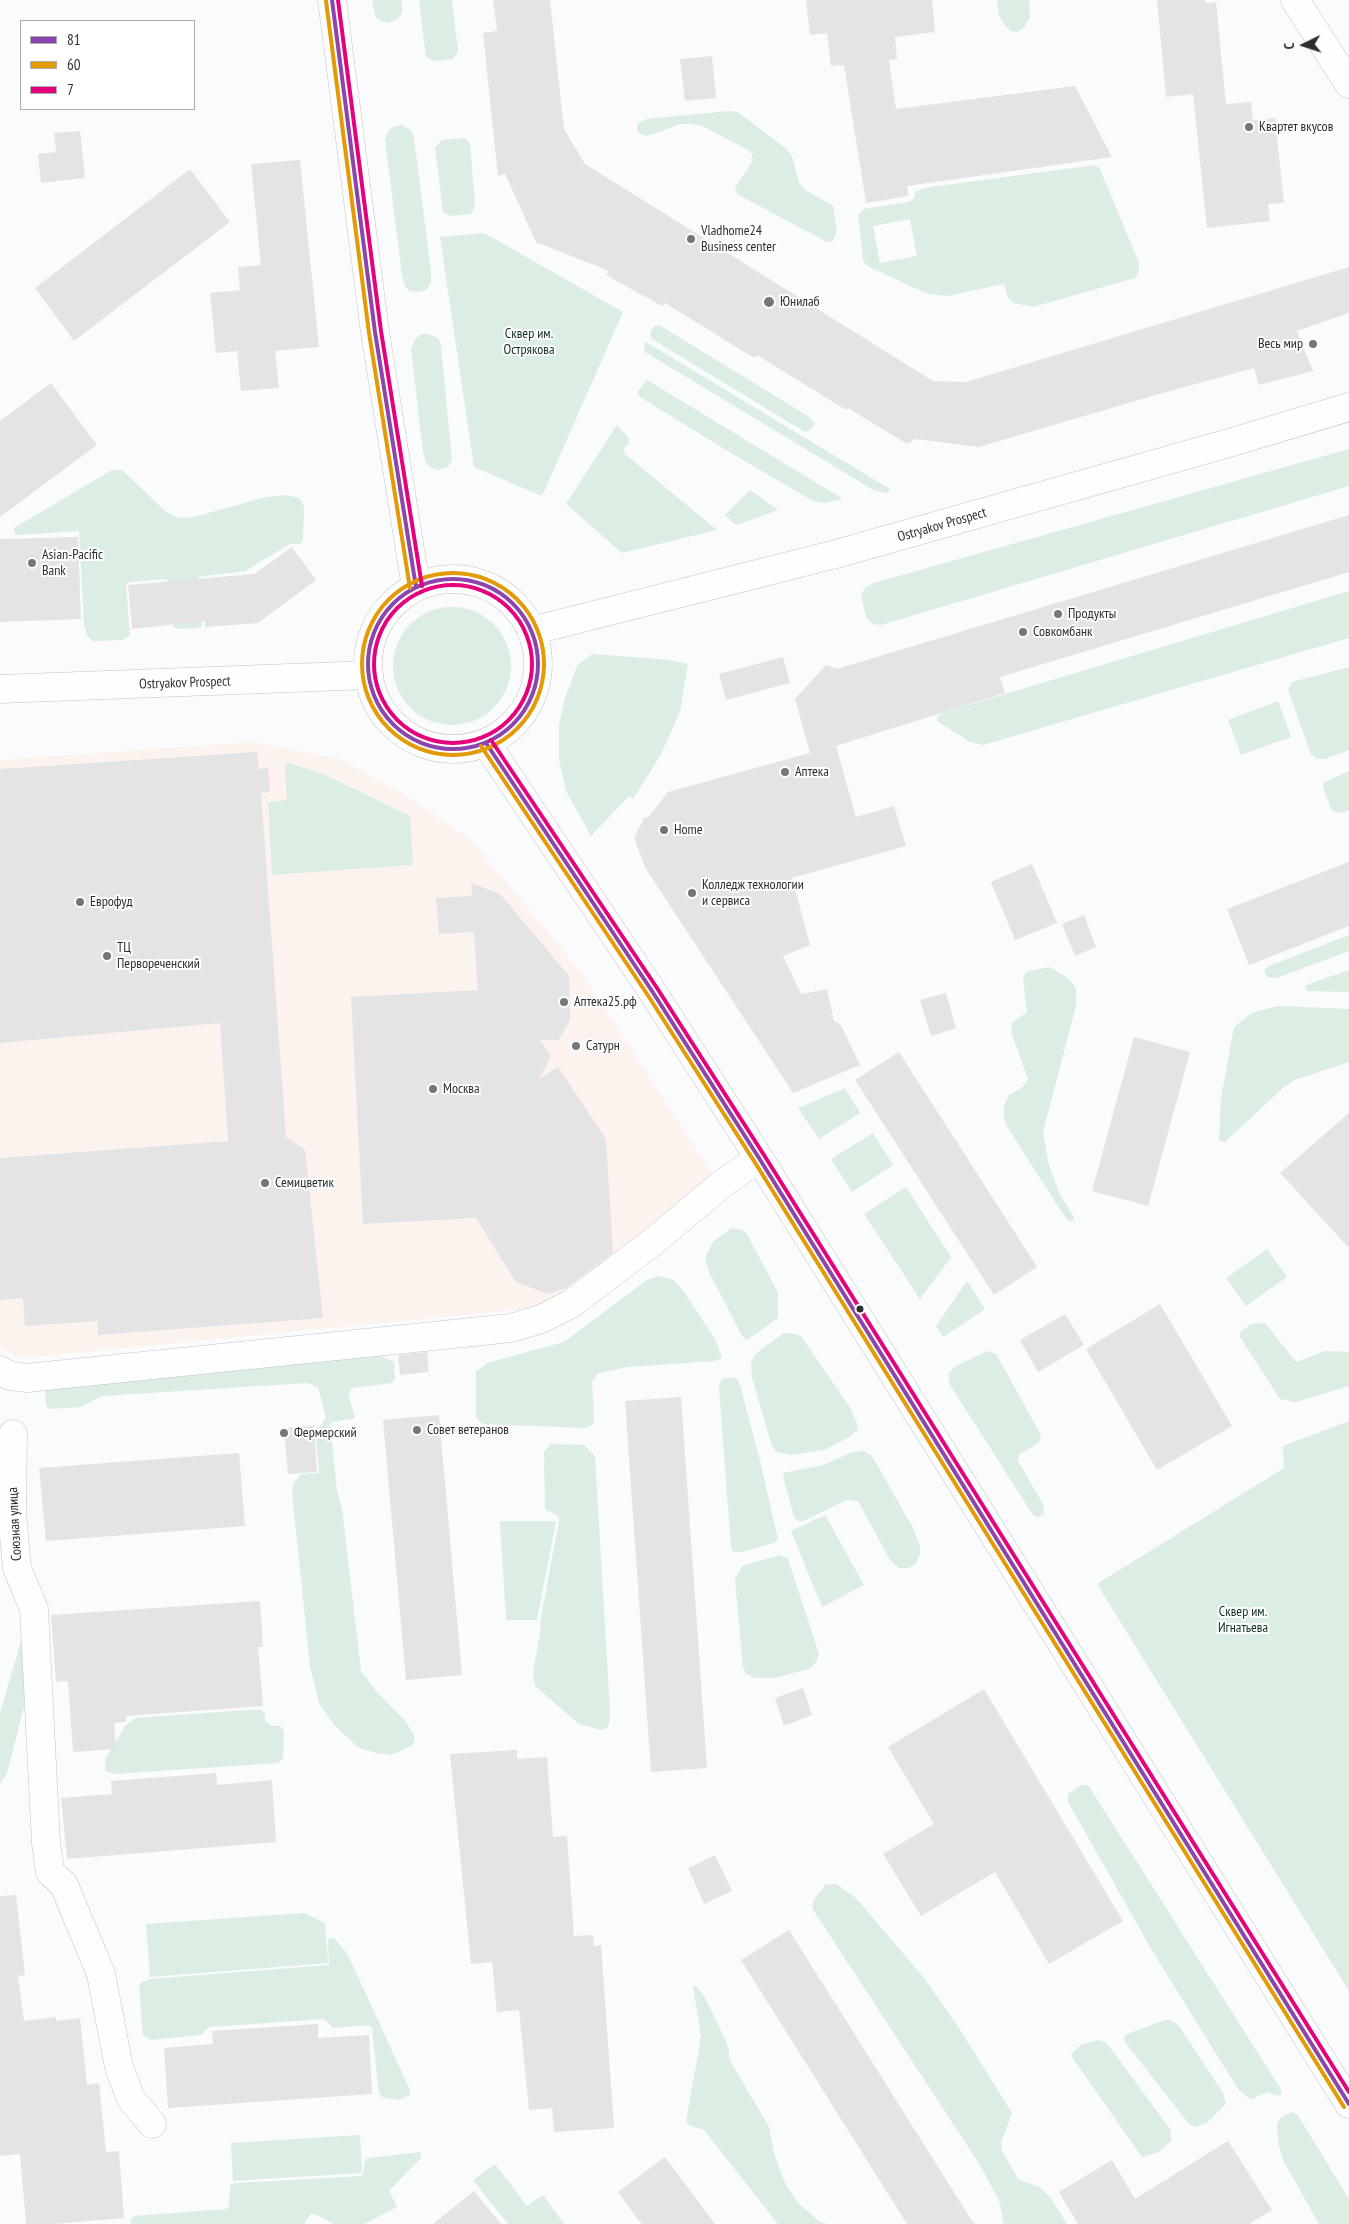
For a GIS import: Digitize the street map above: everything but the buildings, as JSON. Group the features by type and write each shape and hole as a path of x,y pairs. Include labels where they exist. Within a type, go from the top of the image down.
{"main road":[{"path":"332,0 376,332 416,588"},
{"path":"1295,0 1349,84"},
{"name":"Ostryakov Prospect","path":"531,631 836,554 1349,407"},
{"path":"450,579 484,585 510,601 531,631 538,654 537,679 534,691 515,722 497,738 486,743 456,749 435,747 415,740 398,729 384,714 374,696 369,675 371,643 379,624 399,599 416,588 450,579"},
{"name":"Ostryakov Prospect","path":"0,689 369,675"},
{"path":"486,743 652,991 759,1158 1349,2104"},
{"path":"0,1370 10,1376 36,1377 511,1328 541,1319 571,1304 654,1241 715,1190 759,1158"},
{"name":"Союзная улица","path":"13,1434 12,1514 15,1550 17,1568 34,1609 37,1700 46,1843 50,1872 64,1885 101,1974 119,2067 131,2099 152,2124"}],"shaded area":[{"path":"254,742 340,759 409,797 473,842 580,971 713,1174 566,1305 22,1358 0,1348 0,760"}],"green space":[{"path":"372,0 402,0 402,13 397,19 388,23 381,21 375,16"},
{"path":"419,0 452,0 458,51 453,59 434,61 426,57"},
{"path":"997,0 1029,0 1030,17 1025,26 1018,32 1011,31 1004,24 999,15"},
{"path":"729,111 738,112 785,148 792,156 799,183 805,190 833,206 837,231 833,241 827,242 737,194 735,188 753,160 751,152 705,127 693,124 680,124 648,136 640,134 637,129 638,123 647,119"},
{"path":"402,125 411,130 414,138 431,271 431,283 426,290 418,292 410,291 405,286 402,275 385,139 389,130 395,126"},
{"path":"464,138 470,143 475,206 471,214 451,216 443,212 435,147 442,140"},
{"path":"1095,165 1100,169 1139,263 1139,271 1135,278 1033,307 1014,303 1008,298 1004,284 947,296 928,294 867,266 863,260 858,215 864,209 908,202 914,199 915,193 919,190","holes":["910,219 917,256 880,263 873,226"]},
{"name":"Сквер им. Острякова","path":"484,233 623,312 542,496 474,467 440,237"},
{"path":"659,325 808,416 815,424 809,431 805,432 652,339 650,333 654,326"},
{"path":"422,334 438,338 441,346 452,460 448,467 439,470 432,468 426,463 423,452 411,348 416,338"},
{"path":"646,342 890,489 887,493 875,491 645,352 644,345"},
{"path":"647,380 843,499 826,503 813,501 731,453 640,397 637,392"},
{"path":"617,425 629,438 628,445 624,448 625,454 717,530 622,553 566,504"},
{"path":"1349,449 1349,486 881,625 873,624 866,617 861,595 866,587 874,583"},
{"path":"112,470 122,470 165,511 178,518 194,517 266,497 286,495 299,498 304,506 303,540 300,544 290,544 245,571 198,577 202,626 199,628 176,629 173,626 167,579 129,582 126,586 130,635 123,640 93,641 87,636 84,625 79,531 18,535 14,533 14,528"},
{"path":"750,490 778,510 736,525 725,515"},
{"path":"1349,591 1349,638 983,745 970,742 937,721 937,717 942,713"},
{"path":"452,607 475,611 494,624 507,643 511,666 507,689 494,708 475,721 452,725 429,721 410,708 397,689 393,666 397,643 410,624 429,611"},
{"path":"592,654 671,660 688,664 680,711 661,754 633,799 629,796 591,836 566,791 559,760 559,725 565,698 577,666"},
{"path":"1349,667 1349,750 1325,759 1317,759 1311,754 1288,690 1292,682"},
{"path":"1278,701 1291,737 1241,755 1228,720"},
{"path":"285,762 321,773 410,816 413,865 272,875 268,802 287,800"},
{"path":"1349,771 1349,810 1342,813 1332,811 1323,787 1324,783"},
{"path":"1349,935 1349,951 1277,978 1267,977 1264,970 1269,966"},
{"path":"1050,967 1069,979 1076,988 1076,1006 1043,1132 1049,1165 1060,1195 1074,1217 1074,1221 1069,1221 1063,1214 1008,1128 1004,1118 1004,1106 1009,1095 1023,1087 1028,1079 1011,1032 1012,1023 1027,1012 1023,977 1028,971"},
{"path":"1349,970 1349,992 1307,991 1305,988 1306,985"},
{"path":"1277,1006 1349,1009 1349,1062 1295,1080 1284,1087 1225,1142 1221,1142 1219,1140 1221,1098 1234,1027 1252,1013"},
{"path":"845,1088 860,1113 819,1139 798,1108"},
{"path":"873,1133 893,1165 852,1192 831,1159"},
{"path":"906,1187 951,1257 920,1299 864,1214"},
{"path":"732,1228 742,1230 747,1234 778,1293 778,1318 747,1340 742,1336 710,1274 705,1258 713,1242"},
{"path":"1267,1249 1287,1277 1246,1306 1226,1278"},
{"path":"658,1276 674,1280 684,1292 715,1339 722,1358 714,1361 628,1367 598,1373 592,1382 594,1421 593,1425 585,1428 483,1424 476,1417 476,1371 490,1362 564,1342 647,1280"},
{"path":"967,1281 985,1309 943,1337 936,1326"},
{"path":"1265,1323 1296,1362 1325,1351 1349,1352 1349,1386 1296,1402 1280,1399 1240,1337 1241,1331 1252,1324"},
{"path":"784,1333 801,1336 851,1409 856,1421 858,1430 824,1450 790,1455 777,1452 772,1446 752,1378 751,1364 754,1356 760,1350"},
{"path":"987,1351 996,1354 1041,1435 1039,1442 1019,1455 1018,1461 1043,1504 1044,1514 1039,1517 1033,1515 950,1385 948,1374 954,1367"},
{"path":"379,1355 394,1362 395,1378 392,1383 352,1388 348,1394 355,1418 330,1424 361,1671 376,1691 406,1722 414,1735 414,1742 411,1746 391,1755 359,1748 335,1726 319,1703 310,1666 292,1493 294,1483 301,1474 319,1473 315,1429 321,1426 326,1417 318,1387 307,1383 102,1396 81,1407 50,1409 46,1406 45,1391 49,1387"},
{"path":"733,1377 737,1379 740,1385 778,1539 774,1543 742,1552 733,1552 731,1547 719,1387 722,1379"},
{"name":"Cквер им. Игнатьева","path":"1349,1421 1349,1991 1097,1584 1284,1468 1283,1446"},
{"path":"551,1444 584,1445 595,1456 610,1711 609,1724 607,1728 601,1730 579,1724 535,1686 533,1673 541,1627 540,1623 559,1521 558,1516 546,1510 545,1506 544,1452"},
{"path":"864,1451 872,1456 913,1528 920,1546 920,1554 915,1565 908,1568 899,1568 890,1560 858,1501 847,1500 803,1521 798,1521 794,1517 783,1476 784,1473 823,1465 853,1452"},
{"path":"825,1515 864,1585 822,1607 791,1531"},
{"path":"500,1521 556,1521 537,1620 506,1620"},
{"path":"780,1555 788,1559 819,1654 811,1668 775,1678 755,1678 746,1674 743,1667 735,1580 742,1566"},
{"path":"24,1631 27,1695 7,1773 0,1784 0,1713"},
{"path":"260,1709 265,1714 265,1721 272,1726 280,1726 284,1731 283,1758 278,1763 114,1774 106,1771 105,1760 125,1726 136,1718"},
{"path":"1082,1785 1088,1785 1282,2091 1280,2095 1277,2096 1267,2092 1252,2099 1238,2089 1153,1952 1068,1802 1068,1794"},
{"path":"836,1884 856,1898 924,1978 957,2025 1012,2113 1001,2143 1002,2151 1018,2179 1039,2187 1051,2198 1067,2224 1004,2224 999,2200 980,2165 812,1908 814,1900 825,1885"},
{"path":"304,1913 325,1923 328,1963 150,1977 146,1924"},
{"path":"334,1938 347,1953 410,2090 410,2095 399,2100 382,2097 379,2093 372,2028 369,2025 333,2028 324,2019 209,2027 201,2035 150,2040 143,2035 139,1986 142,1982 150,1979 329,1965 328,1939"},
{"path":"693,1986 696,1986 704,1996 725,2039 729,2050 729,2059 769,2127 774,2153 784,2181 798,2203 819,2221 826,2224 778,2224 704,2130 689,2125 686,2122 701,2037"},
{"path":"1165,2020 1171,2020 1179,2026 1223,2093 1226,2104 1208,2122 1195,2127 1189,2124 1125,2042 1124,2037 1127,2034"},
{"path":"1098,2040 1105,2042 1109,2046 1170,2129 1171,2141 1159,2152 1142,2157 1074,2060 1071,2054 1081,2045"},
{"path":"1291,2112 1297,2114 1349,2199 1349,2224 1319,2224 1284,2162 1278,2143 1277,2127 1279,2119"},
{"path":"360,2135 362,2173 233,2181 231,2143"},
{"path":"421,2152 421,2158 389,2191 397,2207 364,2224 334,2224 315,2214 311,2214 304,2224 131,2224 130,2221 134,2216 226,2209 229,2206 230,2185 234,2183 362,2176 366,2159"},
{"path":"495,2164 527,2206 543,2195 564,2224 508,2224 473,2180"}],"transit line":[{"name":"81","path":"332,0 375,332 416,587"},
{"name":"7","path":"338,0 381,331 422,586"},
{"name":"60","path":"326,1 369,333 410,588"},
{"name":"60","path":"462,573 488,580 504,588 523,606 537,629 544,655 544,664 544,673 537,699 529,715 511,734 504,740 479,751 462,755 444,755 418,748 402,740 377,715 369,699 364,682 362,655 369,629 377,613 402,588 418,580 435,575 462,573"},
{"name":"81","path":"453,579 478,583 493,589 507,598 519,610 528,624 534,639 538,664 534,689 528,704 519,718 507,730 493,739 478,745 453,749 428,745 413,739 399,730 387,718 378,704 372,689 368,664 372,639 378,624 387,610 399,598 413,589 428,583 453,579"},
{"name":"7","path":"453,585 483,591 509,608 526,634 532,664 526,694 509,720 483,737 453,743 423,737 397,720 380,694 374,664 380,634 397,608 423,591 453,585"},
{"name":"7","path":"491,740 657,988 764,1155 1349,2092"},
{"name":"81","path":"486,743 652,991 759,1158 1349,2104"},
{"name":"60","path":"481,746 647,994 754,1161 1344,2107"}],"place":[{"name":"Квартет вкусов","path":"1249,127"},
{"name":"Vladhome24 Business center","path":"691,239"},
{"name":"Юнилаб","path":"769,302"},
{"name":"Весь мир","path":"1313,344"},
{"name":"Asian-Pacific Bank","path":"32,563"},
{"name":"Продукты","path":"1058,614"},
{"name":"Совкомбанк","path":"1023,632"},
{"name":"Аптека","path":"785,772"},
{"name":"Home","path":"664,830"},
{"name":"Колледж технологии и сервиса","path":"692,893"},
{"name":"Еврофуд","path":"80,902"},
{"name":"ТЦ Первореченский","path":"107,956"},
{"name":"Аптека25.рф","path":"564,1002"},
{"name":"Сатурн","path":"576,1046"},
{"name":"Москва","path":"433,1089"},
{"name":"Семицветик","path":"265,1183"},
{"name":"Совет ветеранов","path":"417,1430"},
{"name":"Фермерский","path":"284,1433"}]}
